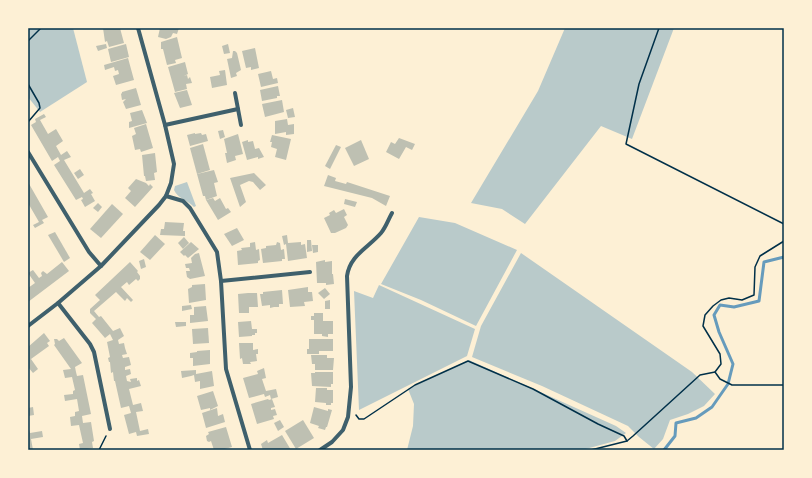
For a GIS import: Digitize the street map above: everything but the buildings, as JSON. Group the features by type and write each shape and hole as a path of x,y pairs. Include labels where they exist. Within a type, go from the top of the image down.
{"street":[{"path":"28,326 58,303 101,266 159,205 166,196 171,183 174,164 165,125 138,28"},
{"path":"235,93 241,125"},
{"path":"165,125 238,109"},
{"path":"28,152 89,252 101,266"},
{"path":"166,196 183,202 196,216 217,252 222,281 226,369 250,450"},
{"path":"320,450 332,442 343,430 348,417 351,387 347,276 348,268 353,259 383,231 392,213"},
{"path":"222,281 310,272"},
{"path":"58,303 90,344 94,352 110,429"}],"path":[{"path":"28,41 41,28"},
{"path":"659,28 639,84 626,144 784,224"},
{"path":"28,84 29,89 39,103 40,108 28,122"},
{"path":"591,450 627,441 700,375 715,372 721,364 720,354 703,326 705,316 713,306 721,300 729,298 742,300 754,295 755,267 760,256 784,241"},
{"path":"348,417 356,415 359,419 364,419 415,385 468,361 533,389 598,424 624,436 627,441"},
{"path":"715,372 720,379 732,385 784,385"},
{"path":"99,450 110,429"}],"shaded area":[{"path":"28,28 73,28 87,82 40,112 28,97"},
{"path":"565,28 674,28 632,139 601,126 525,224 502,209 471,203 538,91"},
{"path":"187,182 196,206 194,207 178,195 174,190 175,186"},
{"path":"419,217 455,223 517,250 476,326 421,300 381,284"},
{"path":"521,253 692,372 715,394 704,406 688,414 670,420 663,439 654,449 628,426 542,386 472,357 481,326"},
{"path":"379,285 475,329 467,356 359,410 354,291 373,298"},
{"path":"469,360 616,426 626,433 615,441 582,450 407,450 413,426 414,404 408,389"}],"waterway":[{"path":"664,450 675,436 676,423 696,418 712,407 728,384 733,364 719,332 714,315 720,305 734,307 759,301 764,262 784,257"}]}
